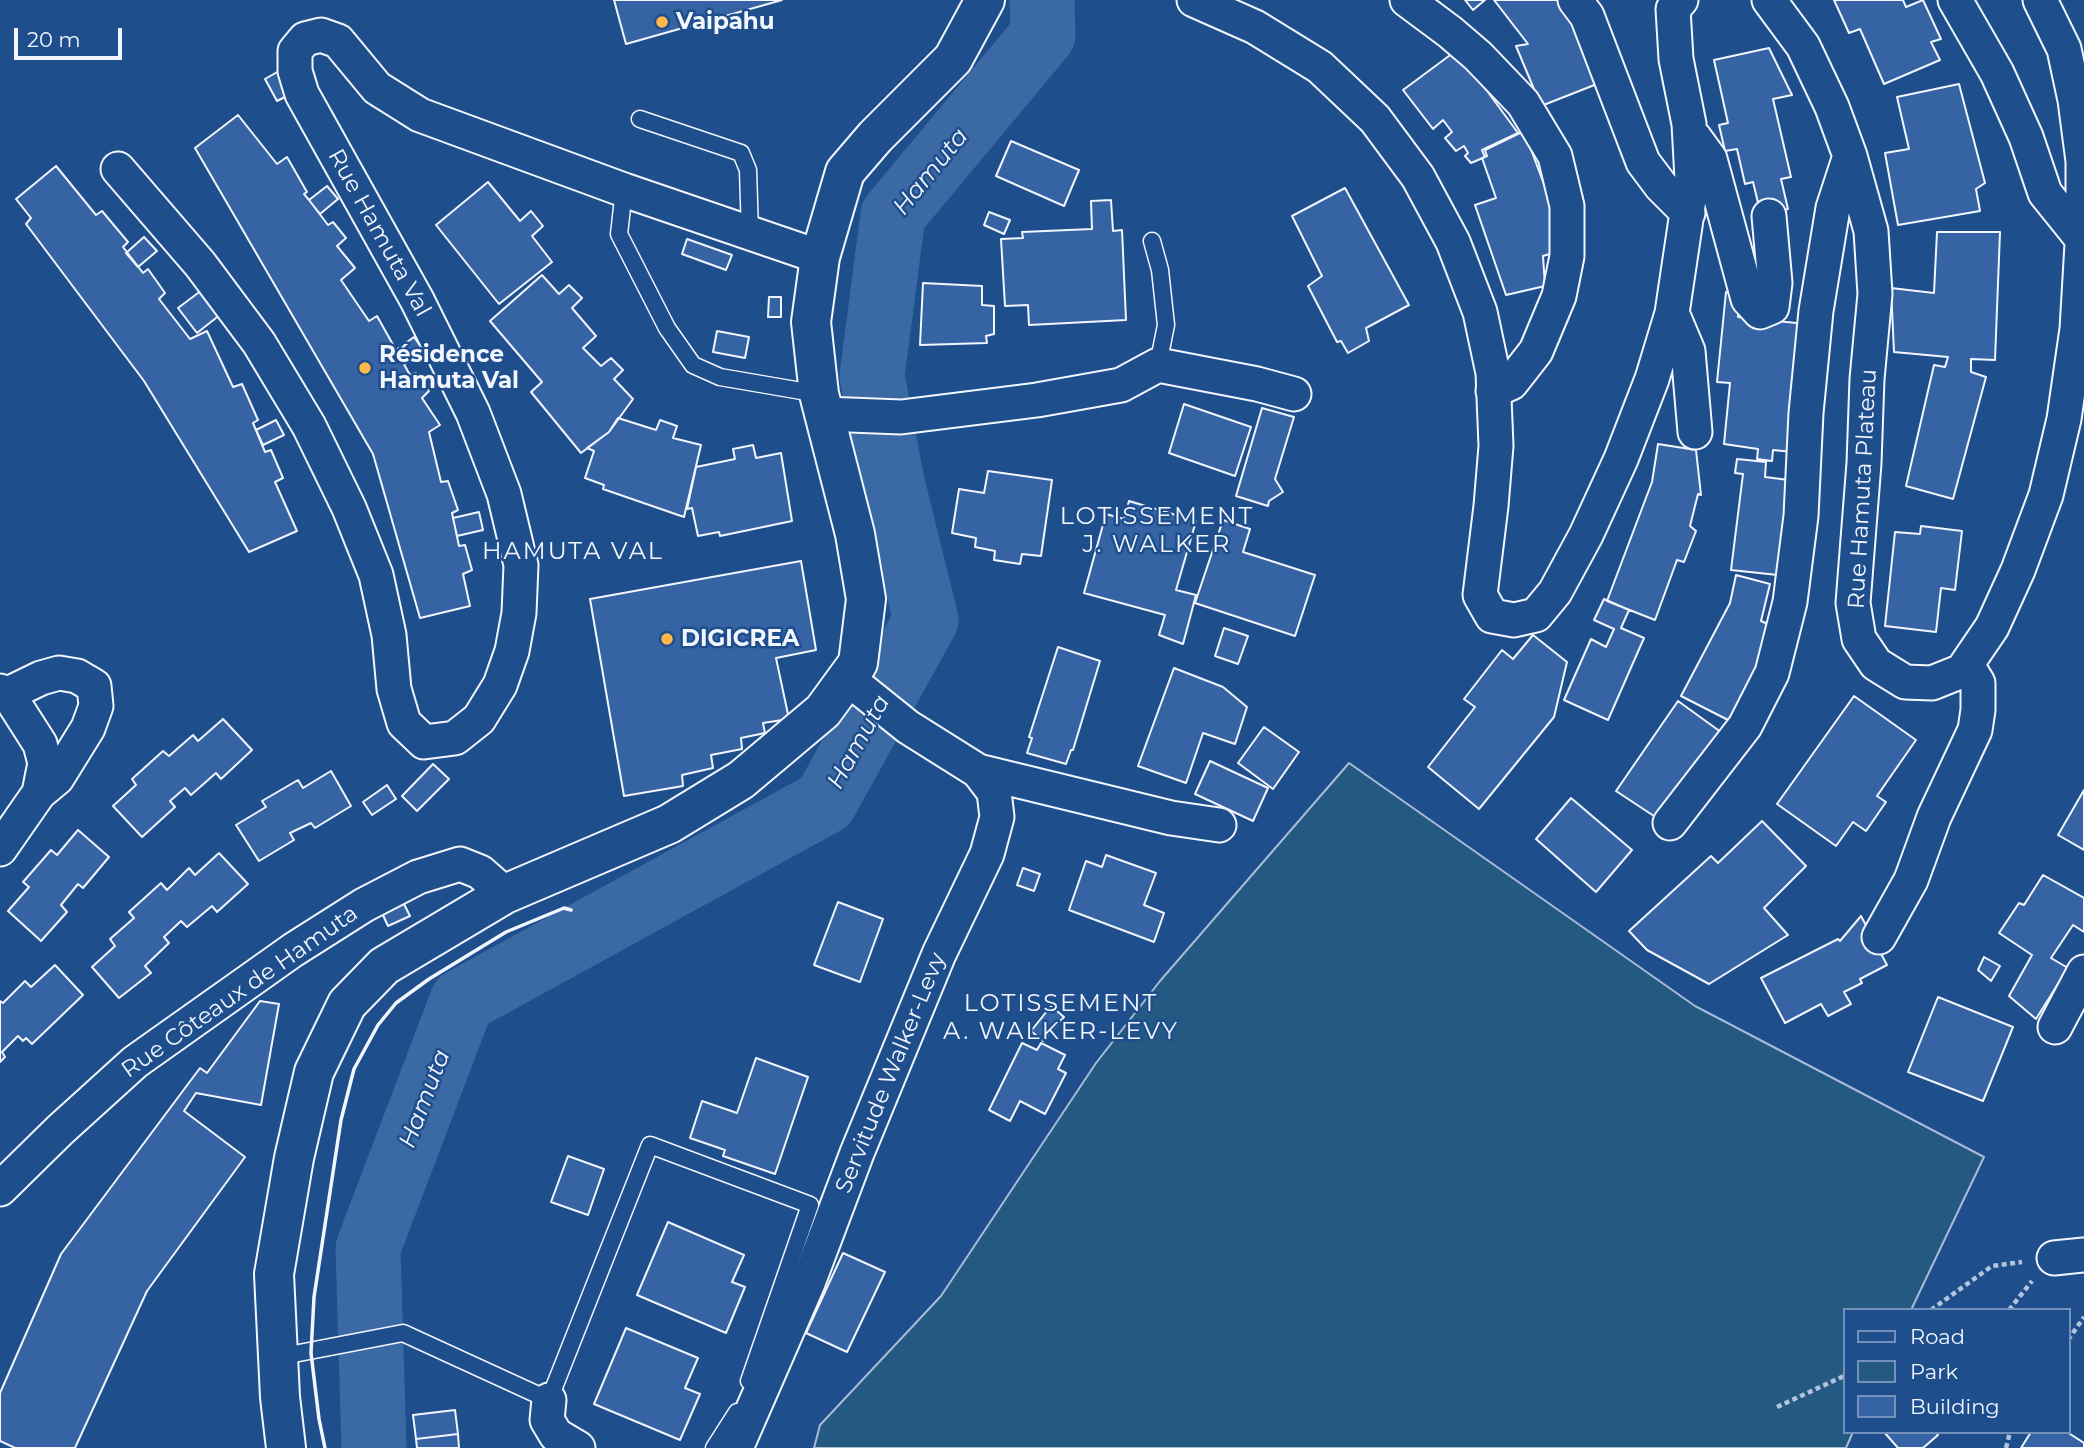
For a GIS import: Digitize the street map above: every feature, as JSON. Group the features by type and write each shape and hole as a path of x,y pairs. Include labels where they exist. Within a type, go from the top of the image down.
{"main road":[{"path":"286,1448 280,1397 274,1274 294,1158 314,1072 347,1004 384,966 505,894 669,824 741,780 856,685 866,599 811,322 820,257 845,172 875,137 953,59 985,0"}],"street":[{"path":"1194,0 1255,27 1320,67 1375,119 1418,177 1453,242 1480,312 1493,373 1496,446 1480,596 1492,616 1514,620 1536,615 1555,592 1586,535 1621,459 1652,379 1672,313 1692,179 1690,131 1675,59 1673,9 1681,0"},
{"path":"1408,0 1478,57 1523,103 1555,156 1567,206 1567,256 1559,296 1536,351 1511,383 1493,391"},
{"path":"1574,0 1587,16 1643,162 1661,186 1688,213"},
{"name":"Rue Hamuta Plateau","path":"1769,0 1803,46 1832,107 1850,156 1871,231 1875,293 1853,603 1859,639 1876,664 1905,682 1932,683 1962,671 1992,627 2018,570 2046,495 2064,419 2077,329 2083,161 2075,100 2064,49 2040,0"},
{"path":"1955,0 1997,73 2026,137 2045,193 2082,239"},
{"name":"Rue Hamuta Val","path":"118,169 200,264 252,333 309,426 349,508 376,575 388,635 394,689 404,723 424,742 455,738 479,719 500,685 512,651 519,613 521,565 504,495 473,413 417,300 302,94 295,71 295,51 304,39 321,35 338,41 377,88 420,115 624,190 820,257"},
{"path":"1690,131 1710,159 1748,299 1760,312 1772,307 1775,283 1769,216"},
{"path":"1670,823 1745,726 1772,673 1790,602 1801,516 1806,413 1816,311 1833,208 1850,156"},
{"path":"1672,313 1688,351 1695,432"},
{"path":"830,408 901,416 1025,402 1121,385 1158,365 1294,394"},
{"path":"1879,937 1911,880 1934,817 1975,730 1978,683 1967,665"},
{"path":"0,849 38,793 57,778 88,728 96,706 94,686 77,676 59,673 4,693 40,744 45,763 38,793"},
{"name":"Servitude Walker-Levy","path":"737,1448 807,1283 939,954 987,854 997,817 994,792 978,771 908,727 856,685"},
{"path":"978,771 1171,818 1219,825"},
{"name":"Rue Côteaux de Hamuta","path":"0,1189 135,1062 250,979 364,905 418,877 460,864 480,872 505,894"},
{"path":"2055,1027 2084,972"},
{"path":"549,1399 547,1420 556,1435 578,1448"}],"lane":[{"path":"640,119 741,153 748,170 750,234"},
{"path":"624,190 619,234 667,328 693,365 720,377 830,408"},
{"path":"1152,241 1160,270 1166,326 1158,365"},
{"path":"278,1357 403,1333 549,1399 650,1145 810,1205 739,1409 715,1448"}],"path":[{"path":"1934,1308 1992,1266 2069,1256"},
{"path":"2070,1336 2084,1317"},
{"path":"1776,1406 1842,1377"}],"green space":[{"path":"1349,763 1695,1006 1984,1157 1912,1308 1842,1308 1842,1434 1852,1434 1846,1448 814,1448 820,1425 941,1296 1096,1063 1160,981"}],"building":[{"name":"Vaipahu","path":"614,0 782,0 626,44"},
{"path":"1465,0 1485,0 1473,10"},
{"path":"1494,0 1562,0 1597,84 1541,106 1516,46 1528,44"},
{"path":"1834,0 1903,0 1906,7 1923,0 1941,39 1931,42 1940,60 1884,84 1860,29 1849,33"},
{"path":"1769,48 1792,95 1773,99 1791,177 1781,179 1788,209 1761,215 1753,182 1745,184 1737,149 1725,151 1719,125 1728,123 1714,60"},
{"path":"1457,50 1518,133 1482,150 1485,157 1471,163 1465,156 1468,153 1464,146 1456,151 1445,138 1452,132 1443,120 1433,129 1403,90"},
{"path":"279,71 291,94 277,101 265,79"},
{"path":"1959,84 1985,183 1976,189 1980,211 1898,225 1885,153 1909,149 1897,97"},
{"name":"Résidence Hamuta Val","path":"238,115 277,164 287,157 307,192 304,194 328,225 333,222 346,238 337,246 355,268 341,280 369,321 377,316 410,375 416,373 429,391 422,398 440,425 429,432 441,482 448,481 458,510 452,513 459,546 465,545 472,570 463,574 470,606 420,618 373,454 195,148"},
{"path":"1524,131 1556,216 1553,253 1543,256 1545,286 1506,295 1475,205 1496,198 1482,158 1487,156 1485,150"},
{"path":"1011,141 1079,170 1064,206 996,176"},
{"path":"56,166 96,215 102,211 128,242 123,247 143,273 148,269 165,293 159,299 190,339 207,331 233,387 242,384 258,420 253,423 265,452 271,450 283,478 275,482 297,531 249,552 144,381 26,224 31,218 16,199"},
{"name":"Résidence Hamuta Val","path":"488,182 520,221 531,211 543,226 532,236 552,262 499,304 436,225"},
{"path":"327,186 338,199 320,214 309,200"},
{"path":"1345,188 1409,305 1366,328 1369,341 1348,353 1341,341 1337,342 1308,286 1322,276 1292,216"},
{"path":"1111,200 1113,231 1122,230 1126,320 1029,325 1028,305 1005,306 1001,239 1023,238 1022,232 1092,229 1091,201"},
{"path":"989,212 1010,220 1004,234 984,225"},
{"path":"1937,232 2000,232 1995,360 1971,359 1971,372 1986,377 1953,499 1906,486 1934,365 1945,367 1948,357 1894,352 1891,288 1934,293"},
{"path":"144,237 157,251 138,267 126,253"},
{"path":"687,239 732,255 726,270 682,254"},
{"path":"542,275 559,294 569,285 582,298 572,308 596,336 583,348 601,366 611,358 623,370 614,379 633,399 609,432 581,453 531,392 542,382 490,321"},
{"path":"923,283 982,286 982,305 994,306 994,334 986,336 987,343 920,345"},
{"path":"202,290 221,314 197,333 178,308"},
{"path":"1726,292 1741,293 1738,317 1806,324 1793,452 1773,450 1772,461 1757,459 1758,449 1724,444 1730,383 1717,382"},
{"path":"769,297 781,297 781,317 768,317"},
{"path":"717,331 749,337 745,358 713,352"},
{"path":"414,337 424,351 405,364 396,350"},
{"path":"1184,404 1251,427 1235,476 1169,453"},
{"path":"1262,408 1294,417 1275,479 1283,492 1269,501 1268,506 1236,496"},
{"path":"618,418 656,430 660,420 677,426 673,438 701,445 684,517 603,489 604,485 585,478 594,451 587,448 609,432"},
{"path":"276,420 284,435 263,445 256,430"},
{"path":"1658,444 1696,450 1701,495 1698,494 1690,526 1696,531 1684,562 1677,560 1655,620 1607,601 1652,482"},
{"path":"753,445 756,458 781,453 792,521 720,536 719,532 698,536 692,508 687,509 696,467 735,459 733,449"},
{"path":"1737,459 1766,462 1765,477 1797,481 1787,576 1731,570 1743,474 1735,473"},
{"path":"988,471 1052,480 1041,556 1022,554 1020,564 994,560 995,551 975,547 976,538 952,533 959,489 984,493"},
{"path":"1129,501 1196,521 1176,590 1196,595 1183,644 1159,635 1165,615 1084,593 1106,514 1124,519"},
{"path":"479,512 483,530 457,536 453,518"},
{"path":"1223,520 1250,529 1243,552 1315,575 1295,636 1195,603"},
{"path":"1921,526 1962,531 1955,590 1941,588 1936,632 1885,626 1895,532 1920,534"},
{"path":"801,561 816,650 776,658 789,719 763,723 765,733 741,738 742,749 711,755 713,768 682,775 683,786 624,796 590,599"},
{"path":"1736,575 1770,584 1761,621 1779,629 1732,722 1681,696 1730,603"},
{"path":"1604,599 1629,610 1621,628 1644,638 1608,720 1564,700 1591,639 1606,647 1614,629 1594,620"},
{"path":"1224,628 1248,636 1238,664 1215,656"},
{"path":"1533,635 1567,662 1554,717 1479,809 1428,767 1475,707 1464,699 1502,650 1513,659"},
{"path":"1058,647 1100,661 1073,750 1066,764 1027,753 1032,738 1029,737"},
{"path":"1174,668 1223,687 1247,707 1235,744 1203,733 1186,783 1138,766"},
{"path":"1854,696 1916,740 1877,796 1886,802 1866,831 1853,822 1836,846 1777,804"},
{"path":"1678,701 1725,735 1663,822 1616,791"},
{"path":"223,719 252,750 221,779 216,773 191,795 185,788 170,801 175,807 142,837 113,806 136,785 132,779 163,751 169,756 193,735 198,741"},
{"path":"1264,727 1299,752 1273,789 1238,763"},
{"path":"1210,761 1268,788 1253,821 1195,794"},
{"path":"433,764 449,779 417,811 402,796"},
{"path":"331,771 351,806 315,828 311,823 290,833 294,840 259,861 236,825 266,807 262,801 298,780 303,788"},
{"path":"387,785 396,799 372,815 363,802"},
{"path":"2084,790 2084,850 2058,835"},
{"path":"1571,798 1632,850 1596,892 1536,839"},
{"path":"1762,821 1806,866 1764,908 1788,935 1709,984 1647,950 1629,931 1711,856 1718,863"},
{"path":"78,830 109,857 83,888 78,884 61,905 67,912 41,941 8,911 29,887 23,882 51,850 57,855"},
{"path":"219,853 248,884 217,912 212,906 187,927 181,921 164,937 169,943 145,966 151,973 119,998 92,967 115,946 110,939 134,918 129,912 161,883 167,890 189,868 195,875"},
{"path":"1106,855 1156,873 1144,905 1164,913 1154,942 1069,910 1086,861 1102,867"},
{"path":"1023,868 1040,874 1034,891 1017,885"},
{"path":"2043,875 2084,898 2084,932 2073,925 2051,958 2068,968 2036,1019 2009,996 2032,955 1999,933 2019,903 2024,905"},
{"path":"403,902 410,916 388,926 382,913"},
{"path":"838,902 883,919 860,982 814,965"},
{"path":"1861,916 1887,965 1860,979 1862,983 1844,992 1851,1004 1828,1016 1821,1004 1785,1023 1761,978 1838,939 1840,941"},
{"path":"1984,957 2000,966 1991,981 1978,970"},
{"path":"55,965 83,995 32,1044 26,1038 23,1041 18,1036 2,1052 5,1057 0,1062 0,1001 3,1003 25,981 31,987"},
{"path":"1938,997 2013,1027 1983,1101 1908,1072"},
{"path":"260,1001 279,1004 261,1105 196,1093 184,1111 245,1157 147,1291 75,1448 15,1448 0,1441 0,1393 61,1254 200,1068 207,1073"},
{"path":"1051,1006 1064,1017 1043,1041 1031,1031"},
{"path":"1022,1043 1037,1050 1041,1043 1065,1055 1058,1069 1066,1073 1045,1114 1020,1101 1010,1121 989,1110"},
{"path":"756,1058 808,1077 775,1174 723,1156 725,1150 690,1138 702,1101 737,1113"},
{"path":"568,1156 604,1169 588,1215 551,1202"},
{"path":"668,1222 744,1255 732,1282 745,1287 726,1333 637,1295"},
{"path":"843,1253 885,1272 847,1352 806,1333"},
{"path":"626,1328 698,1358 685,1388 700,1394 680,1440 594,1404"},
{"path":"455,1410 458,1434 416,1439 413,1415"},
{"path":"458,1434 459,1448 417,1448 416,1439"},
{"path":"1886,1434 1938,1435 1923,1448 1898,1448"},
{"path":"2030,1434 2070,1434 2084,1443 2084,1448 2021,1448"}],"waterway":[{"name":"Hamuta","path":"374,1448 368,1248 462,1001 825,802 926,620 892,482 872,376 893,215 1043,35 1042,0"}],"wall":[{"path":"325,1448 311,1353 314,1297 341,1120 354,1069 378,1025 396,1003 429,979 506,932 564,908 571,910"}],"place":[{"name":"Vaipahu","path":"662,22"},
{"name":"Résidence Hamuta Val","path":"365,368"},
{"name":"DIGICREA","path":"667,639"}],"district":[{"name":"LOTISSEMENT J. WALKER","path":"1157,531"},
{"name":"HAMUTA VAL","path":"573,552"},
{"name":"LOTISSEMENT A. WALKER-LEVY","path":"1061,1018"}]}
